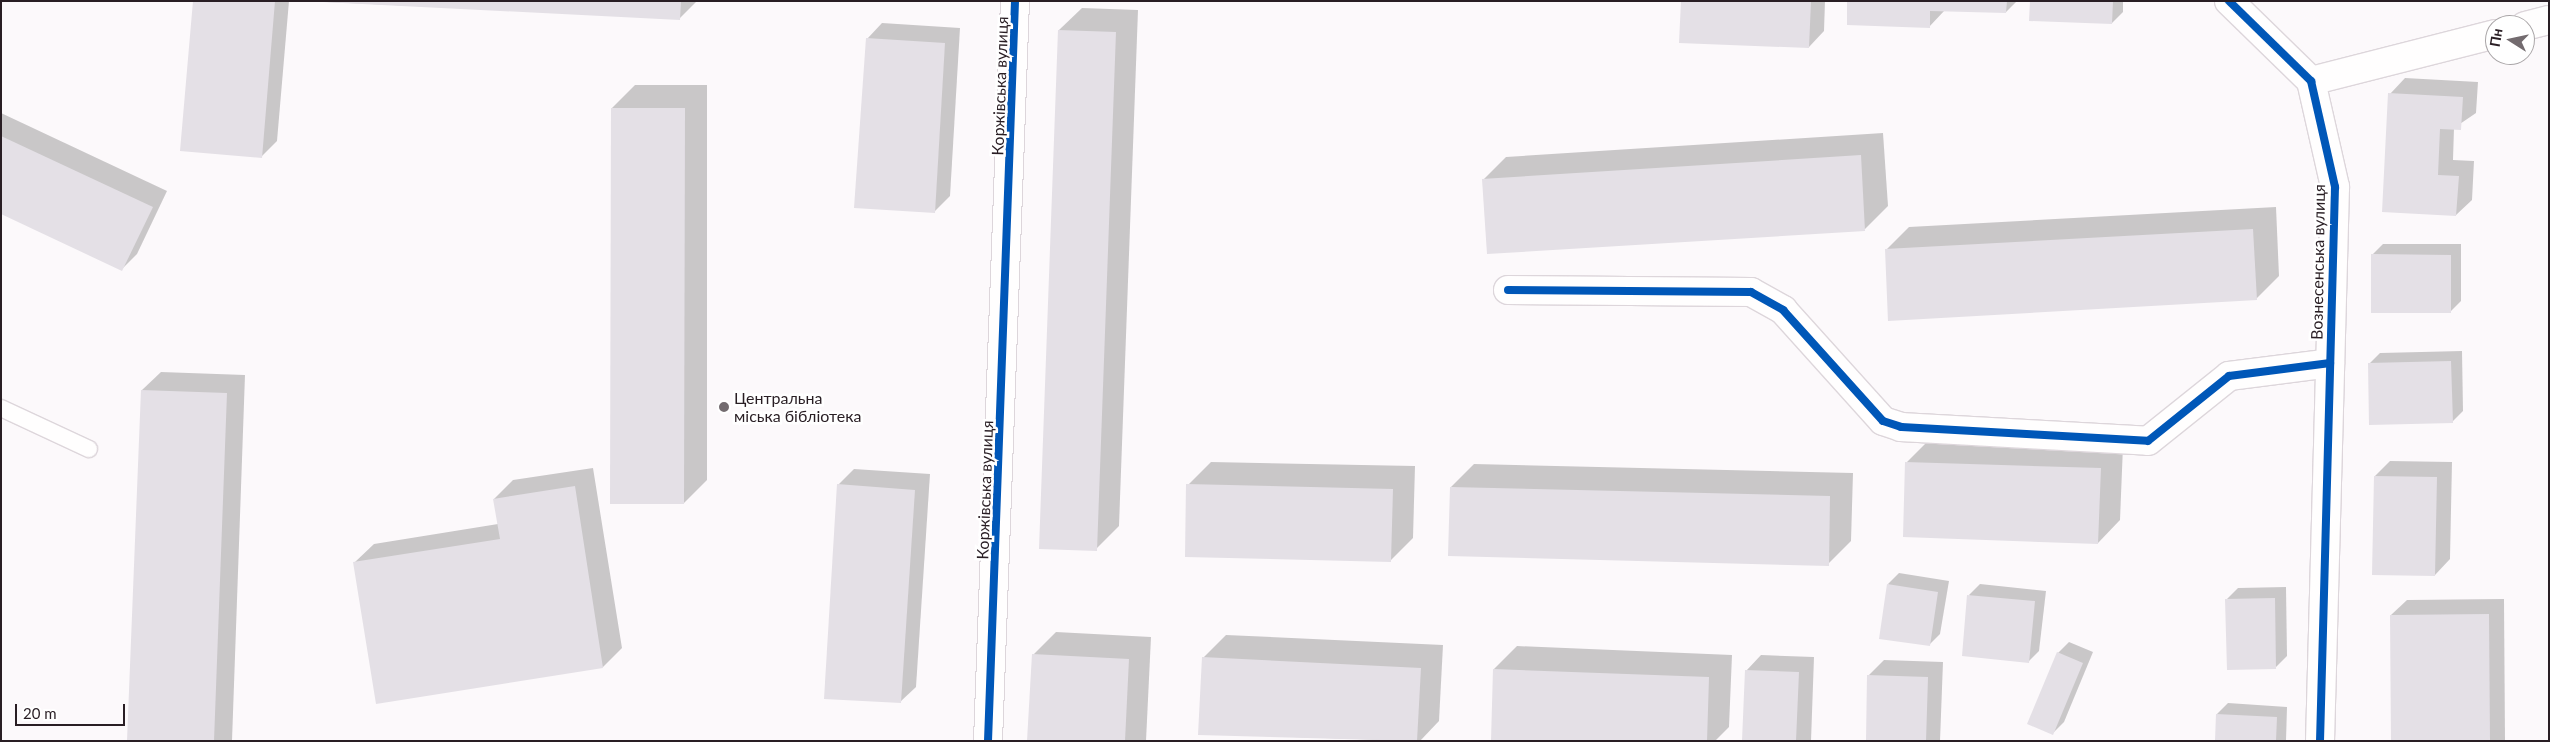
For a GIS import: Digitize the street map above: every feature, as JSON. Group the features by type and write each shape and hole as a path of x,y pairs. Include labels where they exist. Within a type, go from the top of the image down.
{"street":[{"name":"Коржівська вулиця","path":"988,741 1016,1"},
{"path":"2229,1 2311,81 2485,37"},
{"path":"2535,24 2549,20"},
{"name":"Вознесенська вулиця","path":"2311,81 2335,187 2320,741"},
{"path":"1508,290 1751,292 1783,310 1883,421 1901,427 2148,441 2229,376 2330,362"}],"lane":[{"path":"1,408 89,449"}],"building":[{"path":"193,1 275,1 262,158 180,151"},
{"path":"303,1 681,1 680,20"},
{"path":"1681,1 1811,1 1809,48 1679,43"},
{"path":"1847,1 2007,1 2006,13 1930,11 1930,28 1847,25"},
{"path":"2030,1 2113,1 2112,24 2029,21"},
{"path":"1058,30 1116,32 1097,551 1039,549"},
{"path":"866,38 945,43 935,213 854,208"},
{"path":"2388,93 2463,97 2461,130 2440,129 2438,175 2459,176 2456,216 2382,212"},
{"path":"611,108 685,108 684,504 610,504"},
{"path":"1,136 153,207 122,271 1,214"},
{"path":"1861,155 1865,231 1487,254 1482,179"},
{"path":"2253,229 2257,300 1888,321 1885,249"},
{"path":"2371,254 2451,255 2451,313 2371,313"},
{"path":"2451,361 2453,423 2369,425 2368,363"},
{"path":"141,390 227,393 214,741 127,741"},
{"path":"1905,462 2101,468 2098,544 1903,537"},
{"path":"2374,476 2437,477 2435,576 2372,575"},
{"path":"837,484 915,490 901,703 824,699"},
{"path":"1186,484 1393,489 1391,562 1185,557"},
{"path":"575,486 603,668 376,704 353,562 500,539 493,499"},
{"path":"1450,487 1830,496 1829,566 1448,556"},
{"path":"1887,584 1938,592 1930,646 1879,639"},
{"path":"1967,595 2035,601 2029,663 1962,656"},
{"path":"2275,598 2276,669 2227,670 2225,599"},
{"path":"2489,614 2490,741 2391,741 2390,615"},
{"path":"2057,652 2083,663 2053,735 2027,724"},
{"path":"1032,654 1129,659 1125,741 1027,741"},
{"path":"1202,657 1421,668 1417,741 1198,735"},
{"path":"1493,669 1709,677 1707,741 1491,741"},
{"path":"1745,670 1799,672 1796,741 1742,741"},
{"path":"1867,675 1928,677 1926,741 1866,741"},
{"path":"2216,714 2277,717 2276,741 2215,741"}],"cycle path":[{"path":"988,741 1015,1"},
{"path":"2229,1 2311,81 2335,187 2320,741"},
{"path":"1508,290 1751,292 1783,310 1883,421 1901,427 2148,441 2229,376 2330,363"}],"place":[{"name":"Центральна міська бібліотека","path":"724,407"}]}
